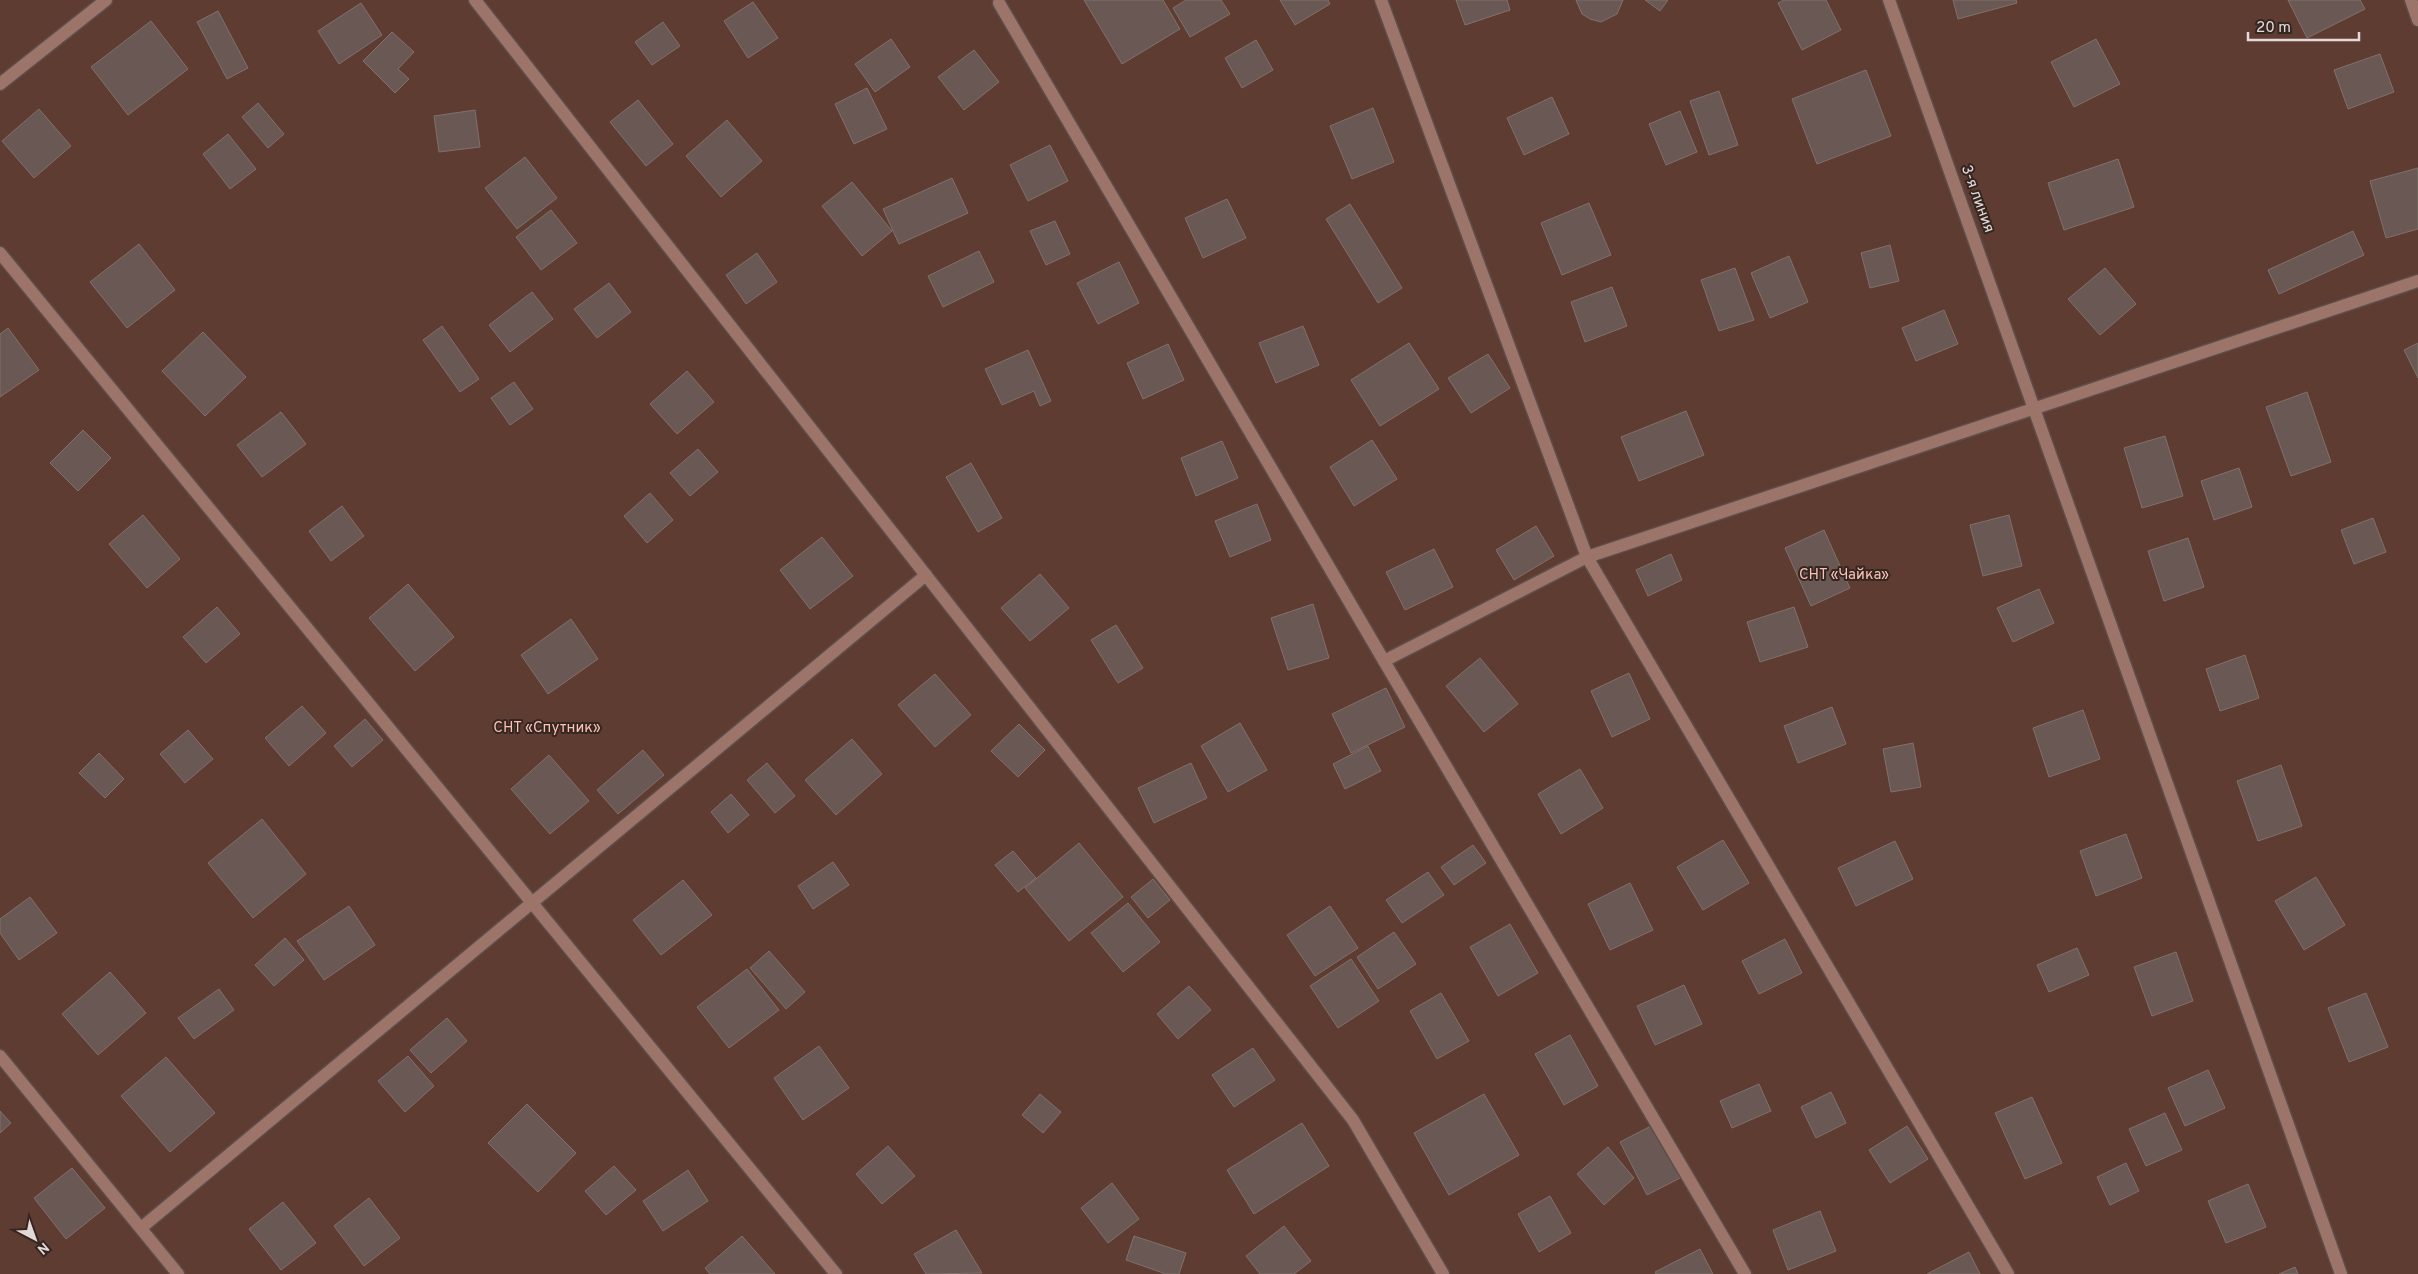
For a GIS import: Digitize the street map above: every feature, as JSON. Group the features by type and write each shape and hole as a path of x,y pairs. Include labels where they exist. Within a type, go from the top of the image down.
{"street":[{"path":"0,84 106,0"},
{"path":"475,0 1353,1120 1443,1274"},
{"path":"1381,0 1587,557 2008,1274"},
{"name":"3-я линия","path":"1889,0 2341,1274"},
{"path":"2411,0 2418,20"},
{"path":"998,3 1745,1274"},
{"path":"0,253 836,1274"},
{"path":"1384,661 1587,557 2418,281"},
{"path":"141,1228 926,575"},
{"path":"0,1056 178,1274"}],"green space":[{"path":"0,0 2418,0 2418,1274 0,1274"}],"building":[{"path":"1084,0 1163,0 1180,29 1122,64"},
{"path":"1186,0 1221,0 1230,14 1190,37 1173,8"},
{"path":"1280,0 1328,0 1330,4 1295,25"},
{"path":"1456,0 1507,0 1510,10 1465,25"},
{"path":"1576,0 1623,0 1617,14 1601,22 1590,19 1582,14"},
{"path":"1645,0 1668,0 1660,11"},
{"path":"1784,0 1826,0 1841,30 1802,50 1778,3"},
{"path":"1953,0 2016,0 2017,3 1958,19"},
{"path":"2288,0 2360,0 2365,9 2307,38"},
{"path":"753,2 778,38 748,58 724,21"},
{"path":"361,3 382,35 339,64 318,31"},
{"path":"218,11 248,68 227,79 197,22"},
{"path":"151,21 188,69 128,115 91,67"},
{"path":"663,22 680,46 652,65 635,42"},
{"path":"392,32 414,52 398,69 409,79 395,93 363,61"},
{"path":"891,39 910,67 875,92 855,64"},
{"path":"2096,39 2120,84 2074,107 2051,62"},
{"path":"1256,40 1273,70 1242,88 1225,58"},
{"path":"974,50 999,82 964,110 938,77"},
{"path":"2380,54 2394,92 2348,109 2334,70"},
{"path":"1866,70 1891,136 1817,164 1792,99"},
{"path":"867,88 887,129 854,144 835,104"},
{"path":"1719,91 1738,145 1709,155 1690,101"},
{"path":"1552,97 1569,134 1524,155 1507,118"},
{"path":"638,100 673,144 646,166 610,122"},
{"path":"258,103 284,134 268,148 242,117"},
{"path":"1373,108 1394,162 1352,179 1330,126"},
{"path":"39,109 71,146 34,178 2,141"},
{"path":"475,110 480,147 439,152 434,116"},
{"path":"1680,111 1697,152 1666,165 1649,124"},
{"path":"727,120 762,161 721,197 686,156"},
{"path":"228,134 256,169 230,189 203,154"},
{"path":"1050,145 1068,181 1028,201 1010,165"},
{"path":"525,157 557,198 517,229 485,188"},
{"path":"2118,159 2134,207 2064,230 2048,183"},
{"path":"2418,168 2418,229 2386,238 2370,181"},
{"path":"952,178 968,213 899,244 883,209"},
{"path":"852,182 892,231 862,256 822,206"},
{"path":"1227,199 1246,238 1203,258 1185,218"},
{"path":"1589,203 1611,255 1562,275 1541,223"},
{"path":"1350,204 1402,288 1378,303 1326,219"},
{"path":"551,210 577,243 541,270 516,237"},
{"path":"1055,221 1070,254 1046,265 1030,231"},
{"path":"2353,231 2364,255 2279,294 2268,270"},
{"path":"139,244 175,290 127,328 90,282"},
{"path":"1890,245 1899,281 1870,288 1861,253"},
{"path":"979,251 994,282 943,307 928,276"},
{"path":"757,253 777,282 746,304 726,275"},
{"path":"1789,256 1808,302 1770,318 1751,273"},
{"path":"1119,262 1139,303 1098,324 1077,283"},
{"path":"1735,268 1754,320 1719,331 1701,280"},
{"path":"2105,268 2136,304 2100,335 2068,299"},
{"path":"609,283 631,312 597,338 574,309"},
{"path":"1612,287 1627,326 1585,342 1571,302"},
{"path":"532,292 553,319 510,352 489,325"},
{"path":"1944,310 1958,344 1916,361 1902,328"},
{"path":"442,326 479,379 460,392 423,340"},
{"path":"1303,326 1319,365 1276,383 1259,343"},
{"path":"8,328 39,370 0,397 0,334"},
{"path":"203,332 246,377 205,416 162,371"},
{"path":"1409,343 1439,389 1380,426 1351,380"},
{"path":"2418,343 2418,378 2404,350"},
{"path":"1168,344 1184,380 1143,399 1127,363"},
{"path":"1028,350 1051,401 1040,406 1034,391 1002,405 985,369"},
{"path":"1488,354 1510,388 1471,413 1448,378"},
{"path":"687,371 714,402 677,434 650,404"},
{"path":"514,382 533,409 510,425 491,398"},
{"path":"2307,392 2331,462 2291,476 2266,407"},
{"path":"1686,411 1704,455 1639,481 1621,437"},
{"path":"281,412 306,444 262,477 237,445"},
{"path":"83,430 111,458 78,491 50,463"},
{"path":"2165,436 2183,496 2142,508 2124,448"},
{"path":"1372,440 1397,479 1354,506 1330,467"},
{"path":"1222,441 1238,478 1196,496 1181,458"},
{"path":"698,449 718,472 690,496 670,473"},
{"path":"971,463 1002,518 978,532 946,477"},
{"path":"2239,468 2252,507 2214,520 2201,481"},
{"path":"650,493 673,520 647,543 624,516"},
{"path":"1257,504 1271,540 1230,557 1215,521"},
{"path":"342,506 364,536 331,561 309,531"},
{"path":"143,515 180,559 147,588 109,544"},
{"path":"2009,515 2022,566 1983,576 1970,525"},
{"path":"2373,518 2386,552 2354,564 2341,530"},
{"path":"1536,526 1554,556 1514,580 1496,550"},
{"path":"1824,530 1850,588 1811,606 1785,548"},
{"path":"822,537 853,576 810,609 780,570"},
{"path":"2188,538 2204,587 2164,601 2148,551"},
{"path":"1434,549 1453,587 1405,610 1386,572"},
{"path":"1671,554 1682,580 1648,596 1636,570"},
{"path":"1040,574 1069,608 1030,641 1001,608"},
{"path":"408,584 454,637 415,671 369,618"},
{"path":"2039,589 2054,623 2013,642 1997,608"},
{"path":"1313,604 1329,658 1288,670 1271,618"},
{"path":"217,607 240,634 206,663 183,637"},
{"path":"1794,607 1808,647 1760,662 1747,622"},
{"path":"571,619 598,659 548,694 521,655"},
{"path":"1116,625 1143,668 1118,683 1091,640"},
{"path":"2245,655 2259,698 2220,711 2206,669"},
{"path":"1480,658 1518,704 1484,732 1446,686"},
{"path":"1629,673 1650,719 1612,737 1591,691"},
{"path":"935,674 971,715 935,747 898,705"},
{"path":"1386,688 1405,727 1351,753 1332,714"},
{"path":"302,706 326,733 289,766 265,738"},
{"path":"1832,707 1846,744 1798,763 1784,726"},
{"path":"2083,710 2100,759 2049,777 2033,728"},
{"path":"365,719 383,740 352,767 334,746"},
{"path":"1240,723 1267,770 1228,792 1201,746"},
{"path":"1019,724 1045,750 1018,777 991,751"},
{"path":"188,730 213,759 185,783 160,754"},
{"path":"852,739 882,774 836,815 805,780"},
{"path":"1913,743 1921,787 1891,792 1883,749"},
{"path":"1368,746 1381,771 1345,789 1333,764"},
{"path":"643,750 664,775 618,814 597,790"},
{"path":"99,753 124,779 105,798 79,773"},
{"path":"549,755 589,801 550,834 511,789"},
{"path":"767,763 795,796 775,813 747,780"},
{"path":"1191,763 1207,798 1154,823 1138,788"},
{"path":"2281,765 2302,826 2258,841 2237,781"},
{"path":"1580,769 1603,808 1561,834 1538,794"},
{"path":"731,794 749,815 728,833 711,812"},
{"path":"262,819 306,874 253,918 208,863"},
{"path":"2126,834 2142,878 2096,896 2080,851"},
{"path":"1723,840 1749,883 1703,910 1677,867"},
{"path":"1895,841 1913,879 1856,906 1838,868"},
{"path":"1079,843 1123,897 1069,941 1025,888"},
{"path":"1473,845 1486,863 1454,885 1441,867"},
{"path":"1013,851 1036,878 1018,892 995,865"},
{"path":"833,862 849,885 813,909 798,886"},
{"path":"1428,872 1444,895 1402,923 1386,900"},
{"path":"2316,877 2345,925 2304,950 2275,901"},
{"path":"1153,879 1170,900 1148,918 1131,897"},
{"path":"683,880 712,915 661,955 633,920"},
{"path":"1630,883 1653,930 1610,950 1588,904"},
{"path":"30,897 57,933 19,960 0,933 0,919"},
{"path":"1128,903 1160,942 1123,972 1091,933"},
{"path":"349,906 375,945 324,980 297,941"},
{"path":"1330,906 1358,948 1315,976 1287,935"},
{"path":"1510,924 1538,973 1498,996 1470,947"},
{"path":"1394,932 1416,964 1378,989 1357,957"},
{"path":"285,938 304,960 274,986 255,965"},
{"path":"1785,939 1802,973 1759,994 1742,961"},
{"path":"2077,948 2089,975 2049,992 2037,965"},
{"path":"769,951 805,992 786,1009 750,968"},
{"path":"2176,952 2193,1001 2152,1016 2134,967"},
{"path":"1351,959 1379,1001 1338,1028 1310,986"},
{"path":"747,969 779,1010 729,1048 697,1007"},
{"path":"110,972 146,1013 98,1055 62,1014"},
{"path":"1684,985 1702,1024 1655,1045 1637,1006"},
{"path":"1189,986 1211,1010 1178,1039 1157,1014"},
{"path":"219,989 234,1010 194,1039 178,1018"},
{"path":"1441,993 1469,1041 1437,1059 1410,1011"},
{"path":"2366,993 2388,1047 2349,1062 2328,1008"},
{"path":"447,1018 467,1041 431,1073 410,1050"},
{"path":"1570,1035 1598,1086 1564,1105 1535,1054"},
{"path":"819,1046 849,1088 803,1120 774,1078"},
{"path":"1253,1048 1275,1080 1234,1107 1212,1075"},
{"path":"408,1056 434,1086 405,1112 378,1081"},
{"path":"166,1057 215,1113 170,1152 121,1096"},
{"path":"2208,1070 2225,1108 2185,1126 2168,1088"},
{"path":"1759,1084 1771,1111 1732,1128 1720,1101"},
{"path":"1831,1092 1846,1123 1816,1138 1801,1107"},
{"path":"1040,1094 1061,1112 1043,1133 1022,1115"},
{"path":"1484,1094 1519,1155 1449,1195 1414,1133"},
{"path":"2032,1097 2062,1163 2025,1179 1995,1113"},
{"path":"527,1104 576,1153 538,1192 488,1143"},
{"path":"0,1111 11,1123 0,1133"},
{"path":"2165,1113 2182,1150 2146,1166 2129,1129"},
{"path":"1302,1123 1329,1166 1254,1214 1227,1170"},
{"path":"1653,1125 1680,1178 1647,1195 1620,1142"},
{"path":"1907,1126 1928,1159 1890,1183 1869,1150"},
{"path":"888,1146 915,1176 882,1204 856,1174"},
{"path":"1608,1147 1634,1178 1604,1205 1577,1174"},
{"path":"2126,1163 2139,1191 2110,1205 2097,1177"},
{"path":"614,1166 636,1190 606,1215 585,1191"},
{"path":"72,1168 105,1208 66,1239 34,1198"},
{"path":"688,1170 708,1201 663,1231 643,1201"},
{"path":"1112,1183 1139,1219 1108,1243 1081,1208"},
{"path":"2248,1184 2266,1227 2226,1243 2208,1201"},
{"path":"1550,1196 1571,1233 1539,1252 1518,1214"},
{"path":"369,1198 400,1238 364,1266 334,1226"},
{"path":"283,1202 316,1243 281,1270 249,1229"},
{"path":"1820,1211 1836,1251 1788,1270 1773,1230"},
{"path":"1284,1226 1311,1261 1294,1274 1260,1274 1246,1256"},
{"path":"956,1230 982,1273 926,1274 914,1254"},
{"path":"742,1236 775,1274 710,1274 705,1268"},
{"path":"1134,1236 1186,1253 1179,1274 1166,1274 1126,1260"},
{"path":"1700,1249 1713,1274 1656,1274 1655,1272"},
{"path":"1969,1252 1980,1274 1927,1274"},
{"path":"2295,1267 2298,1274 2279,1274"}],"park label":[{"name":"СНТ «Чайка»","path":"1844,575"},
{"name":"СНТ «Спутник»","path":"547,728"}]}
